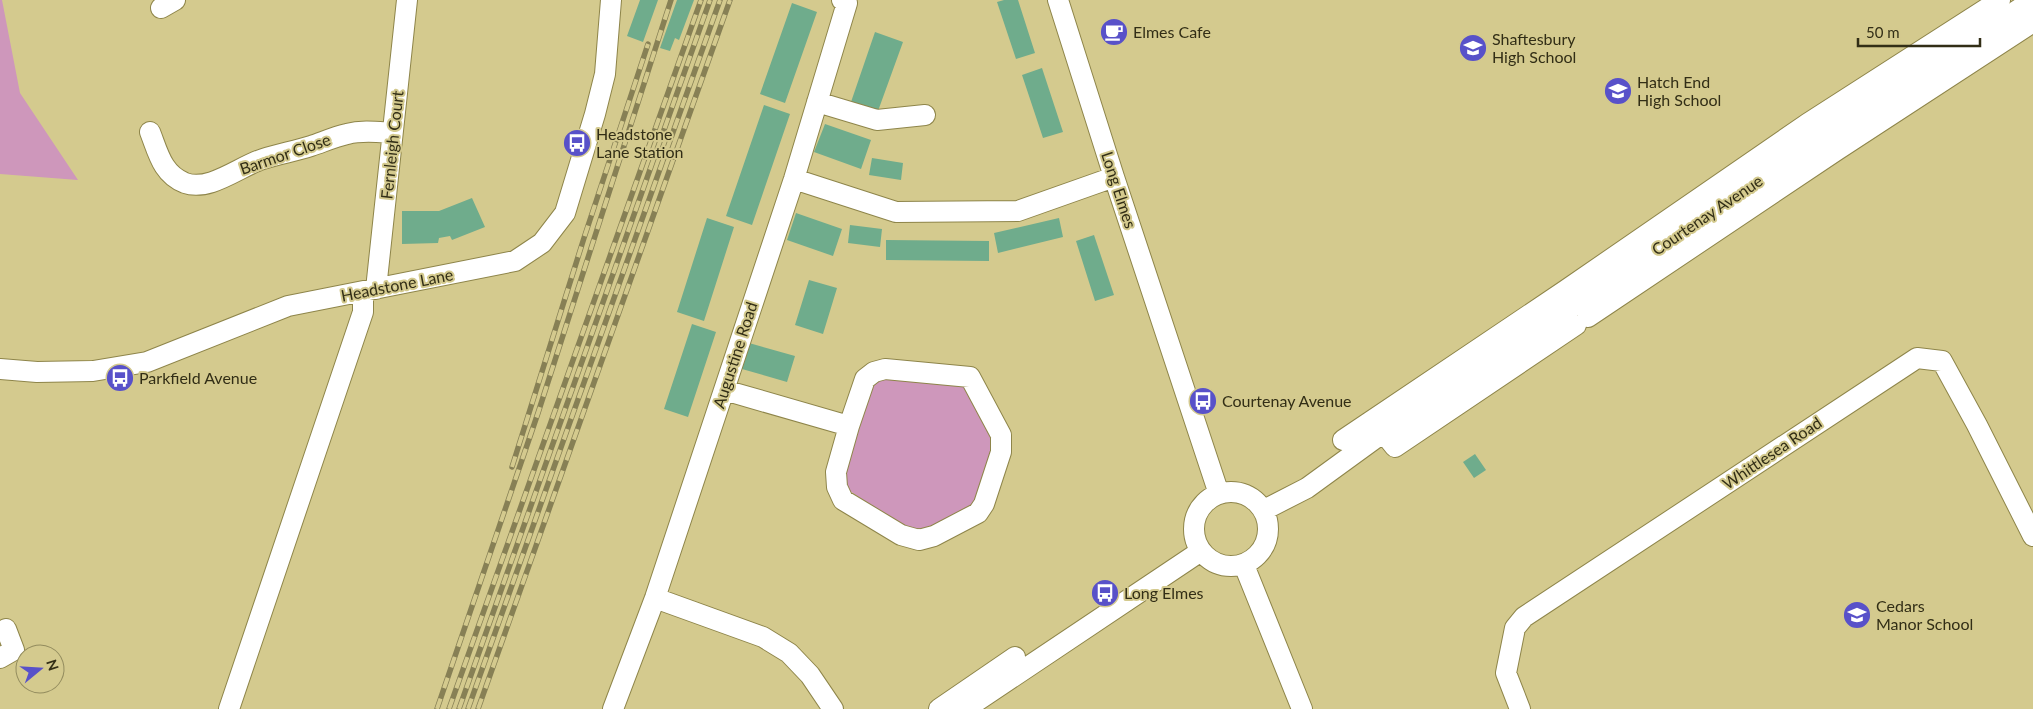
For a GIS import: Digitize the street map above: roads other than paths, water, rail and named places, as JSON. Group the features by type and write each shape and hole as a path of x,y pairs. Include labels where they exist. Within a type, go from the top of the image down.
{"street":[{"name":"Fernleigh Court","path":"370,291 388,191 392,132 407,0"},
{"name":"Headstone Lane","path":"0,369 37,372 93,372 148,362 288,306 516,262 542,243 565,213 605,74 609,46 611,0"},
{"name":"Augustine Road","path":"613,709 655,598 794,179 847,3 842,0"},
{"name":"Long Elmes","path":"1058,0 1114,177 1219,494"},
{"name":"Courtenay Avenue","path":"1264,510 1307,488 1378,426 1576,309 1602,297 1837,150 2021,20 2033,0"},
{"name":"Courtenay Avenue","path":"1342,440 1378,426 1549,332 1576,309 1812,132 2021,20"},
{"path":"817,102 877,120 925,116"},
{"name":"Barmor Close","path":"150,132 163,165 169,174 187,184 197,184 208,183 265,158 303,149 349,133 365,131 392,132"},
{"name":"Courtenay Avenue","path":"1602,297 1812,132"},
{"path":"794,179 896,212 906,212 1018,211 1114,177"},
{"path":"229,709 370,291"},
{"name":"Whittlesea Road","path":"1520,709 1506,673 1515,628 1524,617 1916,358 1942,361 1977,424 2033,536"},
{"path":"885,369 970,377 997,427 1002,443 1001,452 984,504 978,513 934,536 919,540 902,535 843,500 837,487 836,472 849,426 865,380 874,372 885,369"},
{"path":"724,390 849,426"},
{"path":"1232,492 1244,494 1264,510 1268,522 1268,534 1265,545 1259,555 1244,565 1220,565 1207,558 1201,551 1194,534 1195,521 1204,505 1219,494 1232,492"},
{"path":"939,709 1201,551"},
{"path":"1244,565 1302,709"},
{"path":"655,598 763,637 790,653 810,675 833,709"},
{"path":"0,658 14,650 6,629"},
{"path":"965,709 1008,668"}],"railway":[{"path":"437,709 538,413 671,0"},
{"path":"449,709 701,0"},
{"path":"459,709 710,0"},
{"path":"468,709 720,0"},
{"path":"478,709 730,0"},
{"path":"512,467 584,238 648,44"}],"place":[{"name":"Elmes Cafe","path":"1114,32"},
{"name":"Shaftesbury High School","path":"1473,48"},
{"name":"Hatch End High School","path":"1618,91"},
{"name":"Headstone Lane Station","path":"577,143"},
{"name":"Parkfield Avenue","path":"120,378"},
{"name":"Courtenay Avenue","path":"1203,401"},
{"name":"Long Elmes","path":"1105,593"},
{"name":"Cedars Manor School","path":"1857,615"}]}
